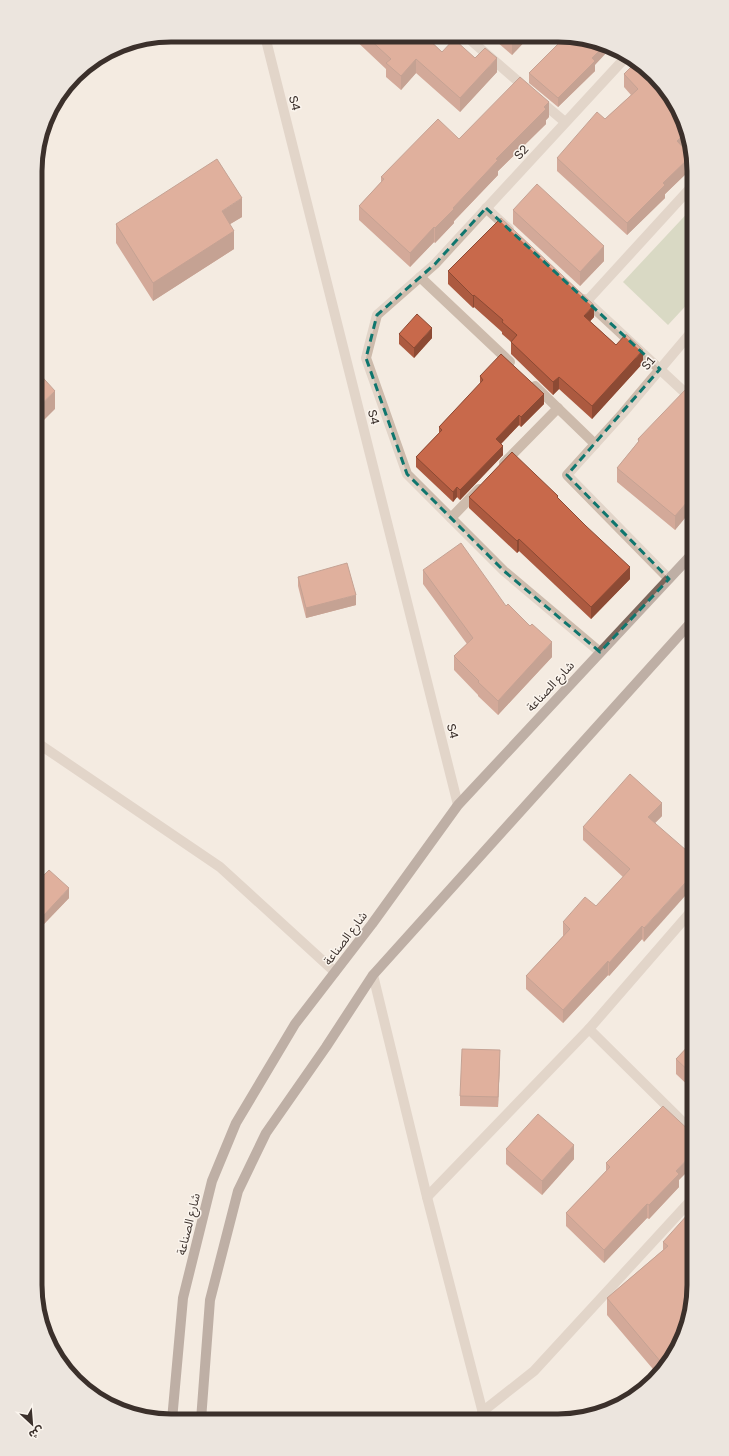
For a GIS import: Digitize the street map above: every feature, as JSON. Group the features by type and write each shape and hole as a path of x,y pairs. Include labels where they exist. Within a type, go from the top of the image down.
{"main road":[{"name":"شارع الصناعة","path":"173,1414 183,1298 212,1181 236,1123 295,1024 372,924 458,804 687,560"},
{"path":"201,1414 210,1300 238,1191 266,1133 326,1047 373,975 687,627"}],"street":[{"name":"S4","path":"267,42 458,804"},
{"path":"473,42 565,122"},
{"name":"S2","path":"600,652 504,572 407,474 366,358 377,315 435,264 623,60"},
{"path":"586,301 687,192"},
{"path":"486,208 514,234"},
{"path":"420,277 518,370"},
{"path":"575,291 687,394"},
{"name":"S1","path":"669,579 567,475 623,414 687,338"},
{"path":"529,381 595,444"},
{"path":"499,468 558,408"},
{"path":"451,518 488,479"},
{"path":"42,746 220,867 335,972"},
{"path":"427,1197 589,1029 687,916"},
{"path":"373,975 427,1197 483,1414"},
{"path":"589,1029 687,1126"},
{"path":"486,1414 534,1371 687,1205"}],"highlighted area":[{"path":"486,208 660,369 567,475 669,579 600,652 504,571 407,474 366,358 377,315 435,264"}],"green space":[{"path":"687,213 687,305 668,325 623,282"}],"building":[{"path":"373,42 431,42 442,52 451,42 457,42 475,58 485,48 497,58 460,98 416,59 401,76 386,63 391,59"},
{"path":"560,42 583,44 600,50 592,58 595,61 558,98 529,73"},
{"path":"632,66 655,86 665,99 674,114 680,130 682,136 677,141 686,150 686,160 663,183 665,185 627,223 557,158 597,112 605,119 638,89 624,74"},
{"path":"520,77 549,102 544,107 546,109 496,159 498,160 453,208 454,209 435,228 434,227 410,253 359,206 384,179 381,177 438,119 459,139"},
{"path":"217,159 242,198 222,211 234,231 153,283 116,224"},
{"path":"537,184 604,246 580,272 513,210"},
{"path":"501,218 594,305 584,316 616,345 626,334 643,350 592,406 559,377 553,382 511,342 517,335 502,322 503,320 474,295 473,296 448,271"},
{"path":"417,314 432,328 414,348 399,334"},
{"path":"501,354 544,394 521,417 519,415 496,439 503,446 460,490 457,487 453,492 416,457 442,430 439,427 483,380 480,376"},
{"path":"42,377 55,391 42,403"},
{"path":"686,389 687,390 687,502 675,516 617,468 639,441 638,439"},
{"path":"512,452 558,496 557,497 586,526 630,567 591,607 519,539 517,541 469,497"},
{"path":"461,543 506,606 508,604 530,626 532,624 552,642 498,701 454,656 473,638 423,570"},
{"path":"347,563 356,595 306,608 298,577"},
{"path":"630,774 662,803 648,817 687,851 687,881 644,928 642,926 609,963 608,961 563,1010 526,976 570,929 563,922 585,897 596,906 630,869 583,827"},
{"path":"49,870 69,888 44,915 42,913 42,877"},
{"path":"687,1047 687,1069 676,1059"},
{"path":"462,1049 500,1050 498,1097 460,1096"},
{"path":"663,1106 687,1128 687,1159 676,1171 679,1174 649,1205 647,1204 604,1250 566,1213 610,1167 606,1163"},
{"path":"538,1114 574,1145 542,1181 506,1149"},
{"path":"687,1215 687,1293 685,1310 674,1342 661,1362 607,1298 668,1246 663,1242"}]}
